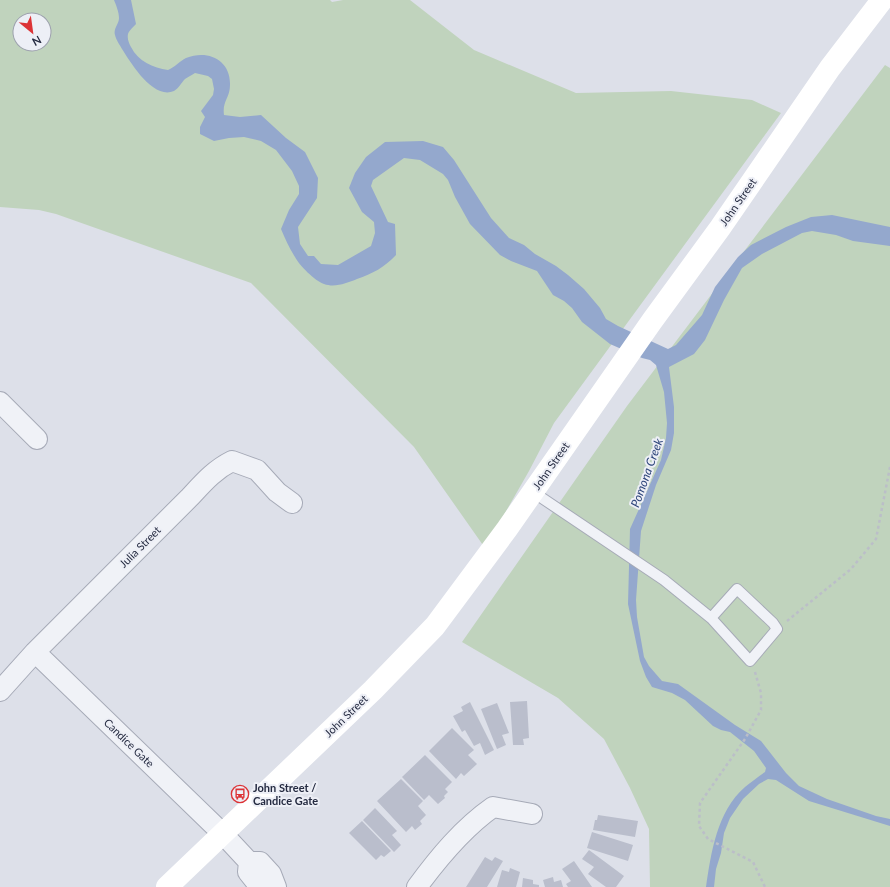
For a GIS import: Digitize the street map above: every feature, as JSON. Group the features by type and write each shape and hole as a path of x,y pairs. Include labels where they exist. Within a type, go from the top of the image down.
{"main road":[{"name":"John Street","path":"167,887 373,690 435,626 473,577 652,321 720,228 830,68 882,0"}],"street":[{"path":"0,402 37,439"},
{"name":"Julia Street","path":"0,691 35,652 190,497 210,475 222,466 232,461 257,470 277,492 292,503"},
{"name":"Candice Gate","path":"35,652 223,834 249,862"},
{"path":"417,887 434,864 459,836 476,819 493,807 532,814"},
{"path":"260,887 248,872 249,862 260,862 271,874 276,887"}],"lane":[{"path":"533,492 664,580 711,618 750,661 777,629 773,623 737,590 711,618"}],"path":[{"path":"777,629 851,569 876,539 890,467"},
{"path":"750,661 761,693 761,710 745,739 700,803 699,826 708,838 753,862 765,887"}],"green space":[{"path":"0,0 330,0 332,2 343,0 410,0 474,50 576,93 671,91 752,100 781,113 554,423 529,471 485,548 414,447 251,283 56,214 39,210 0,207"},
{"path":"885,65 890,68 890,887 650,887 649,829 630,788 604,739 558,698 462,642 627,406"}],"water":[{"path":"114,0 131,0 136,24 131,29 128,39 134,52 142,60 157,68 168,70 186,58 194,56 210,56 217,59 227,69 229,76 230,89 224,106 224,115 240,117 261,115 286,138 305,152 318,178 317,198 298,227 300,244 308,256 314,256 321,264 338,265 371,246 375,233 374,222 362,212 349,188 355,173 366,157 385,142 423,141 443,147 454,160 491,218 509,238 524,245 535,254 568,275 584,289 600,308 606,319 668,349 676,345 702,315 715,287 738,257 751,245 786,227 811,217 832,215 890,227 890,246 853,241 836,235 812,231 802,233 762,254 742,268 724,300 705,340 694,354 669,367 674,407 674,433 671,450 656,485 641,531 636,600 637,617 644,657 649,666 662,681 678,684 735,725 761,741 786,773 799,786 827,799 876,816 890,819 890,826 809,801 776,780 768,779 759,784 743,799 730,818 724,833 721,853 716,869 714,887 706,887 713,847 722,820 728,808 735,797 745,787 765,772 766,768 754,751 730,732 713,726 685,700 672,693 652,687 646,677 640,661 628,604 630,529 661,460 666,438 667,423 664,392 656,365 650,360 610,344 582,322 572,308 564,301 553,295 537,271 500,255 470,224 455,197 448,180 443,174 420,160 404,158 373,180 371,186 388,222 395,224 396,255 378,270 345,283 328,285 316,280 297,260 281,229 289,210 299,194 299,186 292,171 276,150 261,141 244,137 214,141 200,134 200,127 205,117 201,111 213,95 214,89 212,79 208,76 195,73 185,79 174,91 166,92 158,90 151,85 137,71 116,39 115,31 119,18"}],"building":[{"path":"527,701 529,738 523,739 524,745 513,745 510,702"},
{"path":"470,702 494,750 485,755 480,743 474,746 465,730 462,732 453,716 463,711 461,707"},
{"path":"497,703 509,733 502,735 506,745 497,749 481,709"},
{"path":"452,728 474,750 468,755 477,764 464,776 461,773 456,779 429,751"},
{"path":"425,755 452,782 445,789 448,792 444,796 445,798 438,804 429,795 424,800 402,777"},
{"path":"401,779 423,801 418,806 426,815 420,821 422,824 415,830 412,826 406,832 377,801"},
{"path":"375,808 397,831 392,835 401,845 394,852 363,820"},
{"path":"598,815 638,821 635,837 593,830 595,820 597,820"},
{"path":"362,821 391,851 384,857 381,855 376,860 349,833"},
{"path":"592,832 633,845 628,861 587,848"},
{"path":"589,850 624,876 616,887 606,887 588,874 594,867 582,859"},
{"path":"485,857 492,861 495,857 503,861 487,887 466,887"},
{"path":"574,861 592,887 568,887 566,884 571,881 562,869"},
{"path":"510,868 520,872 516,887 497,887 502,870 509,872"},
{"path":"553,877 554,882 561,880 563,887 545,887 543,880"},
{"path":"523,878 533,880 533,884 539,885 539,887 522,887"}],"place":[{"name":"John Street / Candice Gate","path":"240,794"}],"water label":[{"name":"Pomona Creek","path":"647,473"}]}
